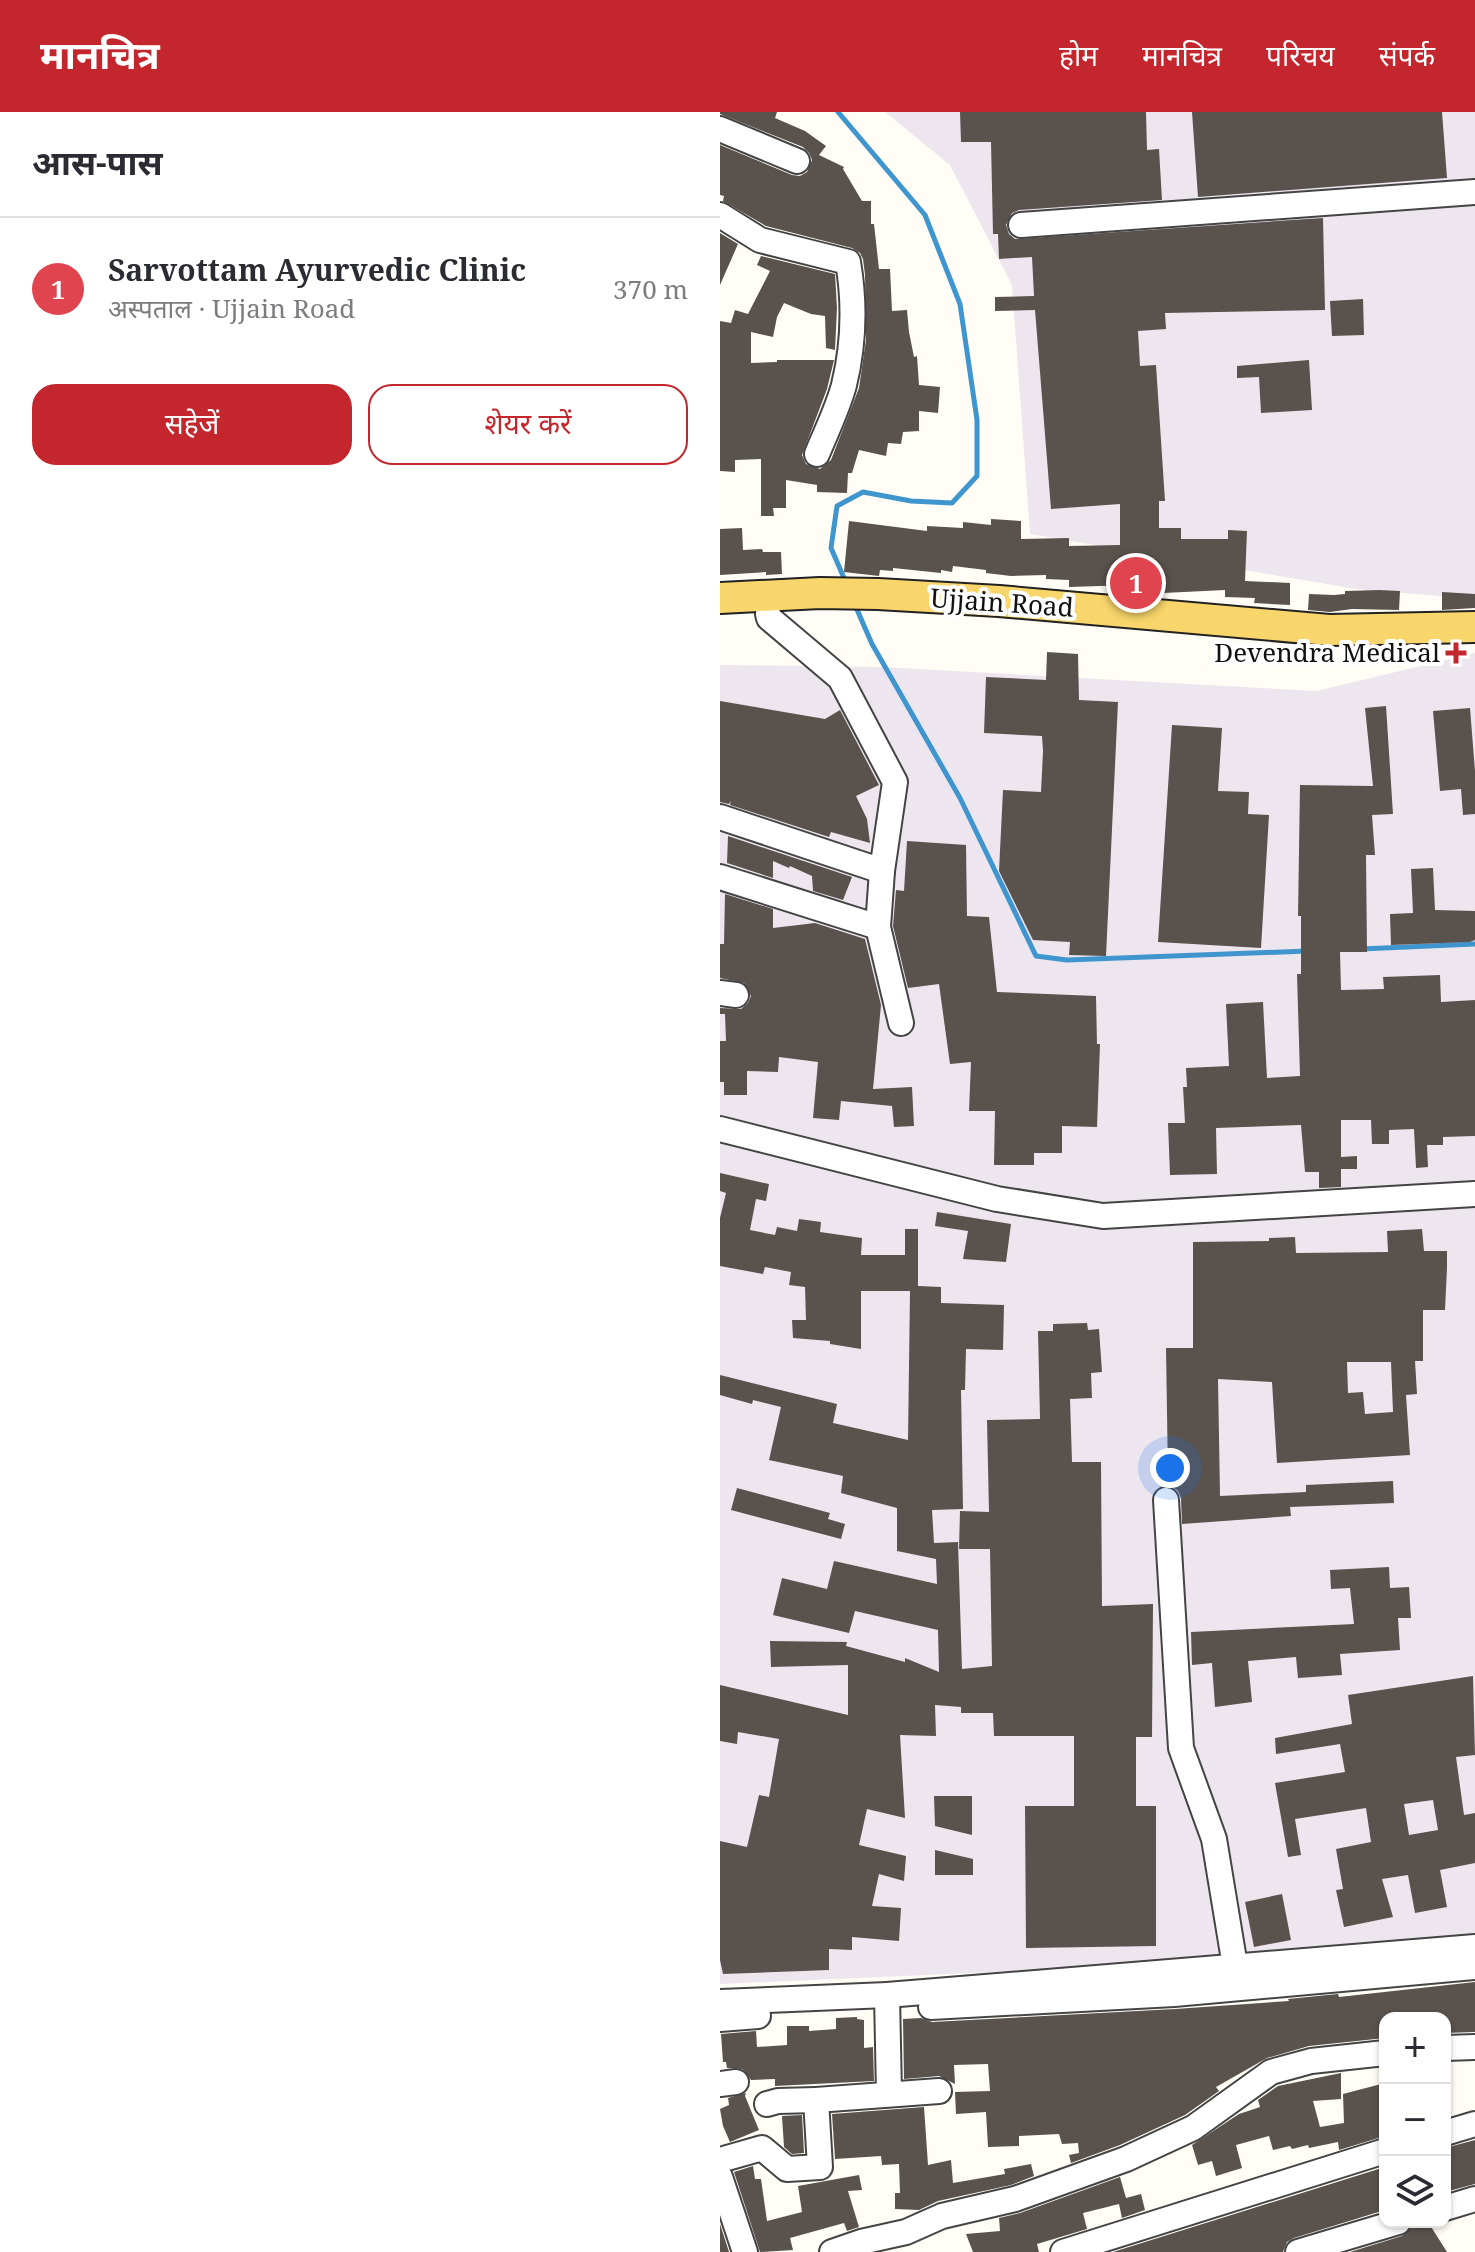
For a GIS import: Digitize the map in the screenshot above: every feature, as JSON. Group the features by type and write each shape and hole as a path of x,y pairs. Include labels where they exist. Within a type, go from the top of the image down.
{"main road":[{"name":"Ujjain Road","path":"720,598 876,604 999,601 1329,630 1475,627"},
{"name":"Ujjain Road","path":"720,615 768,614 821,603"},
{"name":"Ujjain Road","path":"876,604 1031,623 1333,649 1475,648"}],"street":[{"path":"720,129 797,161"},
{"path":"1021,225 1475,192"},
{"path":"720,215 760,240 848,262 853,288 853,334 844,387 817,454"},
{"path":"768,614 840,678 895,782 882,871 878,927 901,1023"},
{"path":"720,817 882,871"},
{"path":"720,877 878,927"},
{"path":"720,1129 997,1199 1103,1216 1475,1194"},
{"path":"1166,1500 1181,1748 1214,1839 1235,1966"},
{"path":"720,2019 1235,1966 1475,1947"},
{"path":"720,2002 887,2002 1174,1994 1475,1967"},
{"path":"887,2002 889,2094"},
{"path":"1451,2048 1475,2047"},
{"path":"832,2252 906,2232 942,2216 1015,2199 1126,2159 1193,2128 1271,2072 1311,2061 1379,2054"},
{"path":"767,2104 939,2091"},
{"path":"720,2160 762,2148 787,2169 820,2167 816,2100"},
{"path":"1451,2131 1475,2124"},
{"path":"1063,2252 1379,2153"},
{"path":"720,2177 745,2252"},
{"path":"1451,2206 1475,2199"},
{"path":"1298,2252 1379,2228"}],"shaded area":[{"path":"885,112 1475,112 1475,599 1356,589 1030,534 1012,285 950,165"},
{"path":"1475,653 1475,1938 1043,1970 720,1984 720,665 882,667 1316,691"}],"building":[{"path":"720,112 777,112 775,118 805,131 826,146 819,155 844,167 862,201 871,201 871,224 874,224 879,269 890,269 892,311 907,310 914,357 917,356 919,385 940,387 938,413 919,411 919,431 903,432 901,444 888,443 886,456 859,450 852,473 848,473 847,493 817,492 817,485 786,480 786,508 773,508 774,516 761,516 761,459 735,460 735,472 720,471 720,321 731,323 735,310 748,314 770,271 757,265 761,256 835,274 835,350 826,348 825,316 784,303 773,337 751,332 751,363 834,360 827,389 802,455 806,464 820,469 831,460 859,388 866,340 863,259 852,248 766,226 723,201 724,196 720,195 720,145 792,175 800,176 807,172 812,160 803,147"},
{"path":"960,112 1146,112 1147,150 1159,149 1162,200 1019,210 1012,213 1006,225 1015,239 1323,218 1325,310 1165,313 1166,329 1138,331 1140,366 1156,365 1165,501 1159,501 1159,528 1181,528 1181,539 1228,539 1228,530 1247,531 1245,581 1290,583 1290,605 1254,603 1255,598 1225,597 1225,590 1163,593 1163,584 1069,587 1069,580 1046,579 1046,575 1011,576 953,566 952,572 941,570 941,573 893,568 893,571 880,570 879,576 844,572 849,521 927,531 927,526 963,528 963,522 991,525 991,519 1021,521 1021,539 1069,538 1069,546 1120,545 1120,504 1051,509 1035,310 995,311 995,297 1034,296 1032,257 999,259 998,234 993,234 991,142 961,142"},
{"path":"1192,112 1442,112 1447,178 1198,197"},
{"path":"720,233 738,244 720,285"},
{"path":"1363,299 1364,335 1332,336 1330,301"},
{"path":"1309,360 1312,410 1261,413 1259,377 1237,378 1237,366"},
{"path":"742,528 743,550 781,552 782,574 720,575 720,529"},
{"path":"1345,591 1400,591 1399,610 1308,610 1309,594 1334,595 1345,594"},
{"path":"1442,592 1475,594 1475,608 1442,610"},
{"path":"1047,652 1078,654 1079,700 1118,702 1106,956 1069,955 1070,942 1033,940 999,871 1003,790 1041,792 1042,736 984,733 986,677 1046,680"},
{"path":"720,701 825,719 840,710 879,785 856,796 867,819 870,843 831,832 829,837 730,805 731,801 729,804 720,802"},
{"path":"1386,706 1393,814 1372,815 1375,855 1366,855 1367,952 1340,952 1341,990 1384,989 1383,977 1440,975 1441,1002 1475,1000 1475,1136 1443,1137 1443,1145 1427,1145 1428,1167 1416,1168 1414,1129 1389,1130 1389,1144 1372,1144 1371,1120 1341,1120 1341,1157 1357,1156 1357,1169 1341,1169 1341,1187 1319,1188 1319,1172 1305,1172 1301,1125 1216,1128 1217,1174 1170,1175 1168,1123 1185,1123 1183,1087 1187,1087 1186,1068 1229,1066 1226,1004 1263,1002 1267,1078 1300,1076 1297,974 1301,974 1301,916 1298,916 1300,785 1373,786 1365,708"},
{"path":"1470,708 1475,814 1463,815 1461,789 1440,791 1433,711"},
{"path":"1172,725 1222,728 1218,791 1249,792 1248,814 1269,815 1261,948 1158,942"},
{"path":"728,836 852,877 843,900 813,891 812,876 790,866 773,861 773,878 727,863"},
{"path":"907,841 966,845 967,916 989,917 997,992 1096,996 1097,1044 1100,1044 1097,1127 1062,1126 1062,1153 1034,1153 1034,1165 994,1165 995,1111 969,1111 971,1062 950,1064 939,984 908,988 893,926 896,890 904,891"},
{"path":"1433,868 1435,910 1475,911 1475,940 1391,945 1390,914 1413,913 1411,869"},
{"path":"725,894 773,909 773,928 815,923 865,939 881,1005 873,1089 912,1087 914,1126 894,1127 892,1106 841,1101 839,1120 813,1118 818,1062 779,1057 778,1072 747,1071 747,1095 724,1095 724,1082 720,1082 720,1041 726,1041 725,1014 720,1014 720,1008 741,1009 751,996 744,983 720,978"},
{"path":"720,1173 769,1184 766,1201 756,1199 750,1230 775,1235 777,1227 797,1231 799,1219 821,1222 820,1232 862,1238 861,1255 905,1255 905,1229 918,1229 918,1286 941,1287 941,1303 1004,1305 1003,1350 966,1349 965,1390 961,1390 963,1509 932,1510 934,1543 958,1542 962,1669 992,1666 990,1549 959,1549 960,1511 989,1512 987,1420 1040,1419 1038,1331 1053,1331 1053,1324 1087,1323 1088,1330 1099,1329 1102,1372 1091,1373 1092,1398 1070,1399 1072,1462 1101,1462 1102,1606 1153,1604 1152,1737 1136,1737 1136,1806 1156,1806 1156,1946 1026,1948 1025,1806 1074,1806 1074,1736 994,1736 993,1713 961,1713 961,1707 935,1705 936,1736 900,1735 905,1818 867,1809 859,1845 906,1856 904,1881 879,1874 872,1906 901,1908 899,1941 852,1937 852,1950 829,1949 829,1970 723,1974 720,1960 720,1841 747,1847 759,1795 769,1797 779,1739 738,1732 737,1744 720,1741 720,1685 848,1715 848,1665 771,1667 770,1641 847,1642 846,1646 905,1662 905,1658 939,1672 938,1630 855,1611 849,1633 773,1615 782,1578 827,1589 834,1561 937,1584 936,1559 897,1551 897,1508 841,1493 843,1476 769,1460 781,1407 753,1400 752,1404 720,1395 720,1375 837,1404 833,1423 908,1440 910,1291 861,1291 861,1349 830,1344 830,1341 793,1338 792,1320 806,1320 805,1287 789,1285 791,1272 765,1267 763,1274 720,1266 720,1218 726,1193 720,1191"},
{"path":"937,1212 1011,1224 1006,1262 963,1259 968,1231 935,1226"},
{"path":"1422,1229 1424,1251 1447,1251 1445,1310 1423,1310 1423,1361 1415,1361 1417,1394 1406,1395 1410,1455 1277,1463 1272,1382 1218,1379 1220,1496 1306,1492 1306,1485 1393,1481 1394,1503 1290,1507 1291,1516 1182,1524 1181,1498 1168,1477 1166,1348 1193,1348 1193,1242 1269,1241 1269,1238 1295,1237 1296,1253 1388,1252 1387,1231","holes":["1347,1362 1391,1362 1393,1412 1365,1414 1363,1392 1348,1393"]},
{"path":"737,1488 830,1513 828,1519 845,1524 841,1539 731,1510"},
{"path":"1389,1567 1390,1588 1409,1587 1411,1618 1398,1618 1400,1650 1340,1654 1342,1675 1298,1678 1296,1657 1248,1661 1252,1702 1215,1707 1212,1663 1192,1665 1191,1632 1354,1624 1350,1588 1331,1589 1330,1570"},
{"path":"1473,1676 1475,1755 1456,1757 1464,1815 1475,1813 1475,1863 1440,1870 1447,1907 1415,1913 1408,1875 1382,1879 1393,1917 1344,1927 1336,1890 1343,1889 1336,1849 1371,1842 1366,1808 1295,1819 1301,1855 1288,1857 1275,1783 1345,1772 1340,1744 1276,1754 1275,1738 1352,1724 1348,1695","holes":["1433,1800 1438,1830 1409,1835 1404,1804"]},
{"path":"934,1796 972,1796 972,1835 935,1826"},
{"path":"935,1850 973,1859 973,1875 935,1875"},
{"path":"1282,1894 1291,1940 1254,1947 1245,1902"},
{"path":"1475,1982 1475,2032 1451,2033 1451,2012 1379,2012 1379,2039 1309,2046 1267,2058 1216,2087 1219,2091 1185,2115 1120,2145 1071,2163 1069,2155 1079,2153 1078,2143 1062,2144 1059,2134 1019,2136 1019,2146 988,2147 986,2112 956,2114 955,2092 990,2091 988,2064 954,2065 955,2084 939,2076 904,2079 903,2019 921,2018 932,2022 1175,2009 1289,2001 1338,1994 1339,1997"},
{"path":"857,2017 864,2020 864,2048 873,2047 874,2081 775,2086 775,2079 751,2080 742,2069 727,2068 726,2062 723,2062 721,2034 756,2031 757,2047 787,2045 787,2026 809,2026 809,2031 836,2029 836,2018"},
{"path":"1341,2073 1341,2099 1313,2101 1320,2127 1344,2123 1343,2094 1379,2085 1379,2138 1339,2150 1338,2142 1309,2148 1308,2145 1292,2149 1290,2146 1273,2150 1269,2136 1236,2145 1242,2168 1216,2176 1212,2161 1198,2165 1192,2145 1239,2114 1260,2107 1258,2100 1278,2086"},
{"path":"746,2093 759,2130 730,2142 720,2109 729,2105 728,2098"},
{"path":"924,2107 928,2165 951,2160 953,2183 1005,2174 1004,2169 1031,2164 1034,2176 1011,2185 938,2201 919,2210 895,2209 895,2193 900,2193 899,2164 882,2165 881,2156 835,2159 832,2114"},
{"path":"802,2115 804,2153 792,2154 784,2147 782,2116"},
{"path":"1475,2140 1475,2184 1451,2190 1451,2146"},
{"path":"753,2166 755,2179 761,2179 767,2221 802,2212 798,2186 859,2175 862,2190 848,2191 859,2227 847,2231 844,2223 790,2238 793,2250 760,2252 734,2172"},
{"path":"1379,2169 1379,2212 1294,2238 1287,2242 1283,2252 1113,2252"},
{"path":"1120,2177 1126,2198 1141,2194 1145,2210 1122,2218 1119,2204 1083,2213 1087,2229 1037,2244 1039,2252 973,2252 966,2234 1000,2231 999,2218"},
{"path":"720,2224 729,2252 720,2252"},
{"path":"1411,2228 1432,2228 1447,2252 1350,2252 1402,2236"}],"waterway":[{"path":"838,112 925,215 960,304 977,420 977,476 952,503 911,501 863,492 837,506 831,548 847,585"},
{"path":"855,605 872,644 960,798 1036,956 1067,960 1307,951"},
{"path":"1361,949 1475,944"}],"place":[{"name":"Sarvottam Ayurvedic Clinic","path":"1136,583"},
{"name":"Devendra Medical","path":"1456,653"}]}
